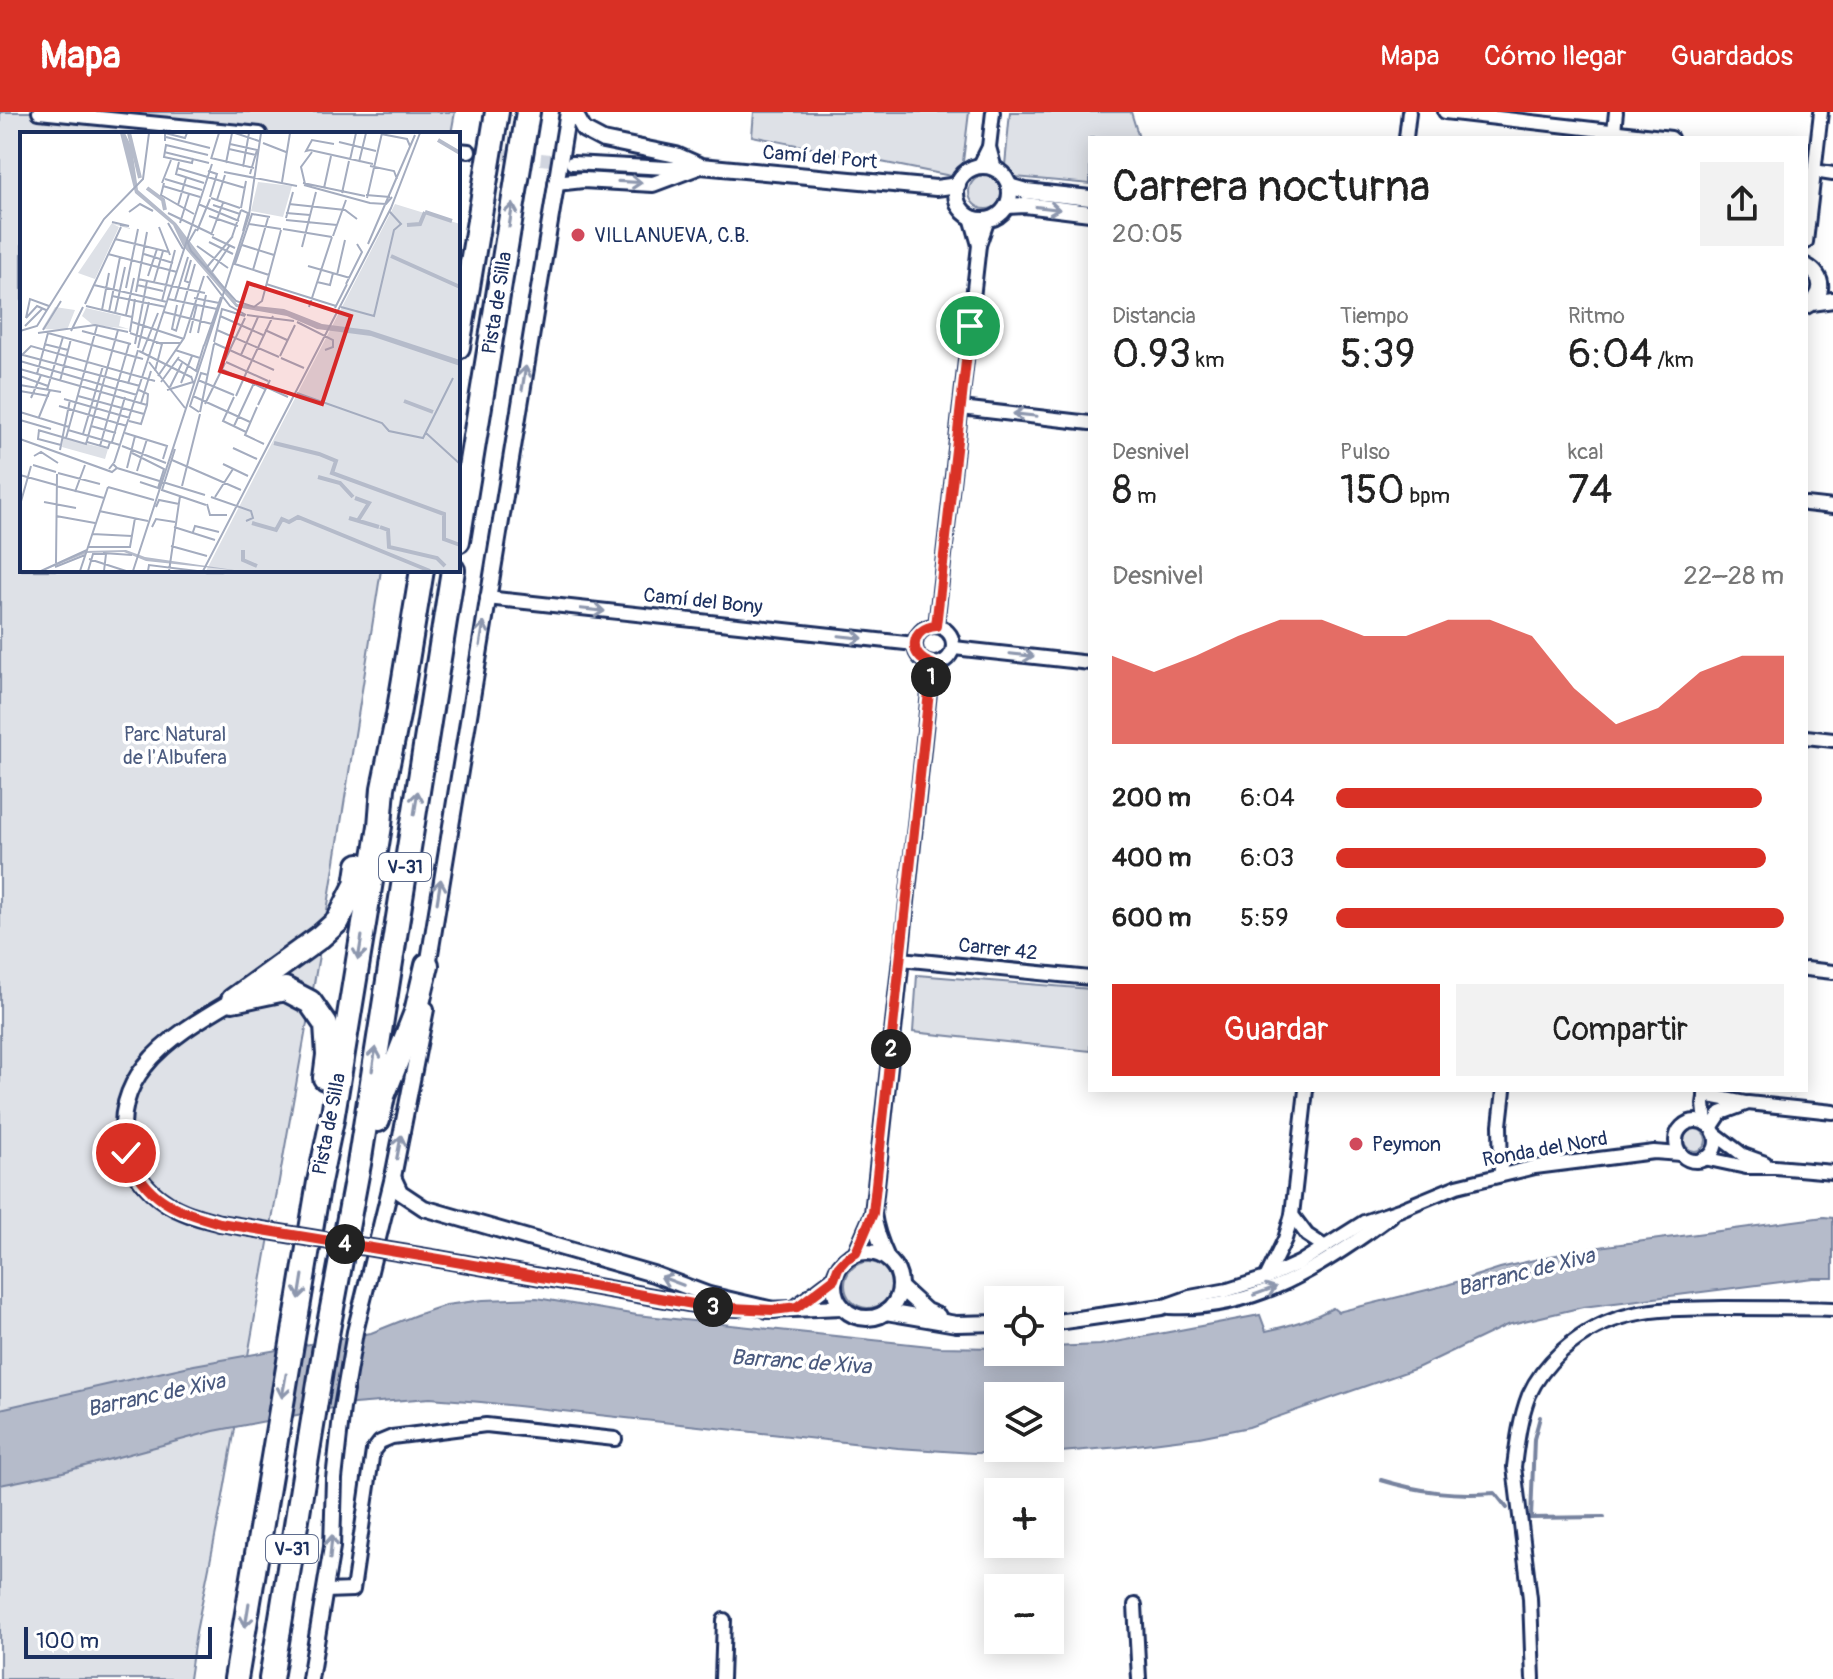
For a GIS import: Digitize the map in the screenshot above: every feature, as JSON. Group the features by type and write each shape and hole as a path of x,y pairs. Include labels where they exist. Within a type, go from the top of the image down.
{"highway":[{"name":"Pista de Silla","path":"460,335 497,112"},
{"name":"Pista de Silla","path":"460,529 528,112"},
{"name":"Pista de Silla","path":"236,1679 332,1120 380,826 383,788 422,572"},
{"name":"Pista de Silla","path":"271,1679 326,1340 359,1164 453,572"},
{"path":"233,1000 338,921 356,885 366,826 383,788"},
{"path":"359,1164 376,1132 383,1096 416,1012 427,965"},
{"path":"233,1000 285,989 310,1002 326,1025 328,1055 318,1121 319,1182"}],"street":[{"path":"39,112 240,132"},
{"path":"310,1679 332,1547 334,1479 342,1408 355,1332 393,1177 425,1012 427,965 556,183 571,112"},
{"name":"Camí del Port","path":"571,112 584,130 603,140 676,155 701,166"},
{"path":"979,167 989,147 993,112"},
{"path":"1406,136 1409,112"},
{"path":"1445,112 1655,136"},
{"path":"1614,131 1616,112"},
{"path":"1808,224 1814,171 1811,156 1821,112"},
{"path":"989,147 995,169"},
{"name":"Camí del Port","path":"572,163 667,168 701,166 957,192"},
{"name":"Camí del Port","path":"556,183 583,180 653,184 701,166"},
{"path":"979,167 995,169 1004,176 1009,186 1007,206 988,219 979,220 964,213 957,192 966,173 979,167"},
{"path":"1814,171 1833,174"},
{"path":"1009,186 1026,191 1088,198"},
{"path":"1007,206 1025,205 1088,213"},
{"path":"971,217 979,245"},
{"path":"936,626 979,245 988,219"},
{"path":"1808,267 1826,278 1819,294 1809,305"},
{"path":"1809,305 1833,300"},
{"path":"961,408 1088,423"},
{"path":"1808,504 1833,507"},
{"name":"Camí del Bony","path":"487,598 915,644"},
{"path":"936,626 951,635 954,648 948,659 932,664 921,660 915,644 919,633 936,626"},
{"path":"954,648 1088,663"},
{"path":"856,1253 873,1213 932,664"},
{"path":"1808,737 1833,740"},
{"name":"Carrer 42","path":"901,959 1088,978"},
{"path":"1808,969 1833,972"},
{"path":"233,1000 188,1028 158,1052 144,1066 127,1097 122,1133 126,1153 135,1173 147,1188 169,1205 190,1215 220,1223 710,1307 773,1310 842,1307"},
{"path":"1266,1278 1285,1239 1292,1215 1306,1092"},
{"path":"1501,1175 1500,1125 1504,1092"},
{"path":"1705,1096 1833,1112"},
{"path":"1705,1096 1689,1122 1680,1129 1676,1139 1681,1154 1692,1160 1704,1158 1746,1167 1833,1172"},
{"path":"1704,1158 1715,1145 1705,1096"},
{"path":"1710,1129 1721,1113 1748,1103"},
{"path":"1689,1122 1695,1121 1710,1129 1743,1155 1775,1167"},
{"name":"Ronda del Nord","path":"1654,1152 1676,1139"},
{"name":"Ronda del Nord","path":"1064,1321 1162,1307 1266,1278 1299,1263 1364,1222 1457,1186 1535,1167 1654,1152 1681,1154"},
{"path":"393,1177 400,1192 424,1208 653,1274 709,1295 773,1310"},
{"name":"Ronda del Nord","path":"1162,1307 1193,1309 1266,1292 1306,1274 1399,1210"},
{"path":"873,1213 877,1234 887,1258 898,1271 901,1288 893,1306 878,1317 849,1313 836,1299 834,1279 838,1268 856,1253 867,1251 887,1258"},
{"path":"1292,1215 1307,1235 1325,1247"},
{"path":"797,1307 834,1279"},
{"path":"901,1288 926,1311 956,1324"},
{"path":"1533,1679 1530,1598 1514,1467 1525,1408 1542,1373 1575,1340 1613,1319 1635,1313 1681,1309 1833,1309"},
{"path":"886,1312 956,1324 984,1323"},
{"path":"325,1591 353,1590 373,1451 380,1442 392,1437 486,1425 615,1439"},
{"path":"1135,1605 1139,1679"},
{"path":"722,1679 724,1620"}],"green space":[{"name":"Parc Natural de l'Albufera","path":"0,112 455,112 451,132 20,132 20,572 381,572 329,899 189,1679 0,1679"},
{"path":"754,112 969,112 961,178 752,136"},
{"path":"1010,112 1131,112 1138,136 1088,136 1088,184 1004,176"},
{"path":"986,175 998,180 1003,192 998,204 986,209 974,204 969,192 974,180"},
{"path":"917,975 1088,989 1088,1051 913,1032"},
{"path":"1695,1129 1703,1132 1706,1140 1703,1148 1695,1151 1687,1148 1684,1140 1687,1132"},
{"path":"868,1262 884,1269 891,1285 884,1301 868,1308 852,1301 845,1285 852,1269"}],"water":[{"name":"Barranc de Xiva","path":"1833,1218 1833,1278 1583,1307 1507,1325 1417,1368 1249,1427 1199,1437 1064,1452 1064,1382 984,1382 984,1453 898,1448 430,1398 354,1404 214,1431 59,1473 0,1485 0,1409 194,1365 371,1333 446,1305 537,1298 637,1315 939,1347 984,1348 984,1366 1064,1366 1064,1346 1100,1345 1260,1315 1266,1331 1301,1322 1333,1308 1338,1312 1551,1256 1606,1246"}],"waterway":[{"path":"1531,1518 1534,1439 1540,1417"},
{"path":"1381,1480 1437,1492 1495,1493 1507,1508"},
{"path":"1530,1518 1604,1517"}],"tunnel":[{"path":"469,151 568,162"}],"place":[{"name":"VILLANUEVA, C.B.","path":"578,235"},
{"name":"Peymon","path":"1356,1144"}],"route":[{"path":"126,1153 135,1173 147,1188 169,1205 190,1215 220,1223 710,1307 773,1310 797,1307 834,1279 838,1268 856,1253 873,1213 932,664 921,660 915,644 919,633 936,626 970,326"}]}
